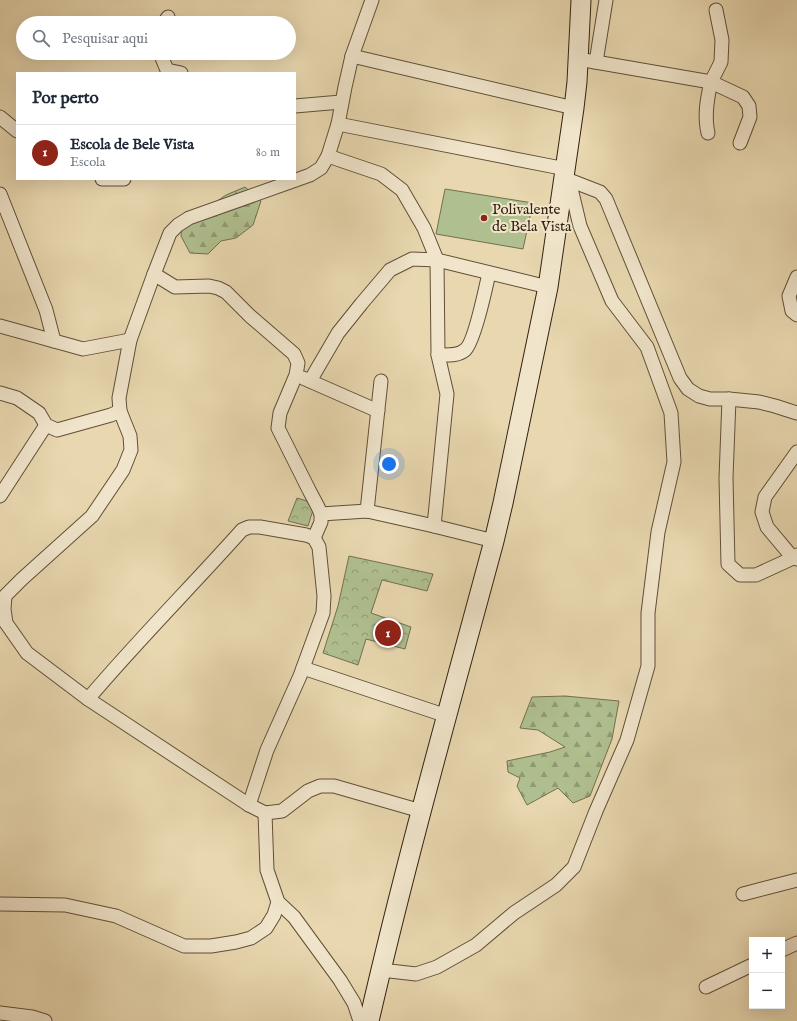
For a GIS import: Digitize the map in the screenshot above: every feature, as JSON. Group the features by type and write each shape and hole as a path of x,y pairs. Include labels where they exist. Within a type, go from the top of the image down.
{"main road":[{"path":"369,1021 400,892 504,503 548,287 566,176 574,108 587,60 581,0"}],"street":[{"path":"296,180 310,175 321,168 328,156 338,124 352,56 372,0"},
{"path":"606,0 587,60 710,82 743,97 750,106 750,116 740,142"},
{"path":"708,133 706,123 707,99 710,82 721,62 722,40 716,10"},
{"path":"352,56 574,108"},
{"path":"163,60 167,70 176,72"},
{"path":"296,106 342,102"},
{"path":"0,117 16,130"},
{"path":"338,124 566,176 600,192 606,199 680,378 688,389 699,396 710,399 730,399 759,402 797,413"},
{"path":"328,156 381,174 402,190 424,228 436,260 438,355 447,394 434,526"},
{"path":"381,970 416,974 437,967 476,945 514,913 556,885 574,867 596,811 627,740 648,666 648,614 658,532 674,462 671,413 647,347 612,301 580,226 566,176"},
{"path":"296,180 189,218 178,225 170,233 130,340 119,398 120,411 130,436 131,450 123,470 92,516 5,596 4,609 6,623 27,652 88,699 265,814 282,811 308,791 320,786 334,786 421,812"},
{"path":"0,194 46,310 54,341"},
{"path":"310,381 338,333 390,270 412,260 436,260 548,287"},
{"path":"438,355 457,355 466,350 473,335 489,273"},
{"path":"154,274 175,287 209,286 226,292 250,316 294,354 298,364 296,375 280,413 278,428 321,514 321,522 314,538"},
{"path":"797,277 789,296 792,311 797,314"},
{"path":"0,326 83,349 130,340"},
{"path":"296,375 378,411"},
{"path":"367,511 381,382"},
{"path":"0,393 17,398 39,413 46,425 57,430 111,416 120,411"},
{"path":"730,399 726,478 728,564 740,574 756,575 796,557 766,527 762,512 765,497 797,452"},
{"path":"2,487 46,425"},
{"path":"321,514 367,511 494,541"},
{"path":"88,699 109,674 242,530 249,527 260,527 306,535 314,538 319,547 324,596 322,613 300,676 266,750 249,805"},
{"path":"303,668 447,716"},
{"path":"265,814 267,870 278,902 294,917 340,980 354,1003 360,1021"},
{"path":"743,894 797,880"},
{"path":"0,904 65,905 116,916 184,946 211,946 251,938 266,928 274,915 278,902"},
{"path":"785,949 797,943"},
{"path":"706,986 749,966"},
{"path":"0,1013 32,1017 45,1021"}],"green space":[{"path":"245,187 261,201 253,225 236,238 221,241 208,254 190,253 181,236 182,225 226,195"},
{"name":"Polivalente de Bela Vista","path":"445,189 533,203 523,249 436,234"},
{"path":"297,498 307,501 313,510 308,526 288,521"},
{"path":"349,556 433,574 427,591 382,580 371,613 411,627 405,649 366,639 358,665 323,653 338,606"},
{"path":"565,696 619,701 612,739 590,796 573,803 558,788 527,805 517,786 520,778 508,772 507,761 550,752 565,747 538,730 520,728 532,697"}],"place":[{"name":"Polivalente de Bela Vista","path":"484,218"},
{"name":"Escola de Bele Vista","path":"388,633"}]}
